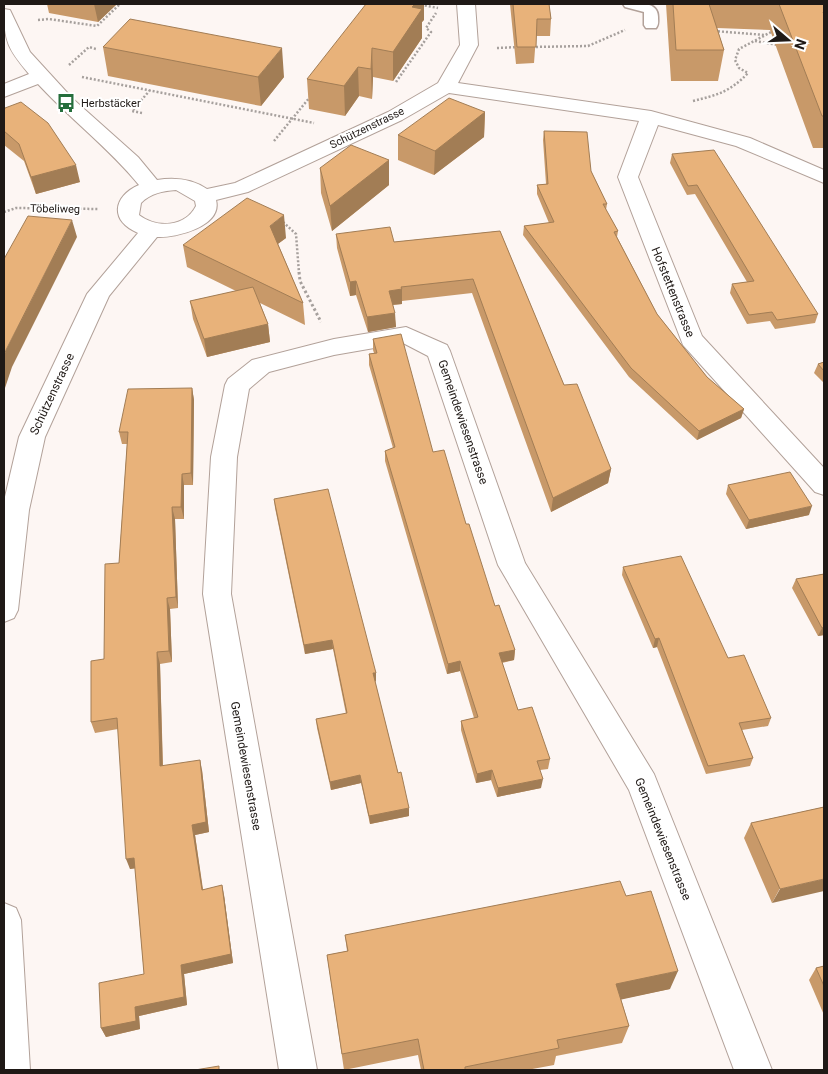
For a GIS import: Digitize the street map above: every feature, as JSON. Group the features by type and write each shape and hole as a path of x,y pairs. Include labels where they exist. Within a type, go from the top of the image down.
{"street":[{"path":"466,4 469,45 446,87 655,118 743,142 824,177"},
{"path":"4,14 22,54 66,103 131,161 152,187"},
{"path":"4,91 41,76"},
{"name":"Schützenstrasse","path":"204,196 241,188 395,116 446,87"},
{"name":"Hofstettenstrasse","path":"655,118 628,177 691,339 824,485"},
{"path":"176,184 188,186 204,196 206,203 204,211 199,218 178,229 152,230 140,226 132,220 128,213 129,205 134,198 152,187 176,184"},
{"name":"Schützenstrasse","path":"4,610 15,510 32,437 99,294 152,230"},
{"name":"Gemeindewiesenstrasse","path":"298,1070 216,594 224,457 237,385 261,366 334,347 406,335 438,351 512,565 643,784 753,1070"},
{"path":"4,920 11,1070"}],"lane":[{"path":"630,4 651,10 651,25"}],"path":[{"path":"35,21 49,18 97,26 120,4"},
{"path":"395,116 375,103 383,91 391,89 431,32 426,28 431,20"},
{"path":"530,47 588,46 638,24 651,25"},
{"path":"655,118 665,110 676,105 724,94 735,88 748,74 740,68 735,60 739,49 782,26"},
{"path":"714,31 766,35"},
{"path":"754,40 784,46"},
{"path":"469,45 497,48 521,47"},
{"path":"67,67 89,47 96,49"},
{"path":"75,75 333,127 355,134"},
{"path":"142,114 132,111 151,89"},
{"path":"274,141 283,127 294,119 314,92"},
{"path":"241,188 296,234 300,282 334,347"},
{"name":"Töbeliweg","path":"4,212 16,208 107,209"}],"building":[{"path":"366,4 415,4 412,7 422,9 393,52 372,48 371,69 358,67 344,86 307,79"},
{"path":"513,4 549,4 551,19 537,19 536,47 517,47"},
{"path":"673,4 709,4 724,50 676,50"},
{"path":"779,4 824,4 824,116 822,116"},
{"path":"130,19 282,48 258,77 103,47"},
{"path":"449,98 485,112 435,151 398,135"},
{"path":"21,102 48,123 76,165 31,177 19,144 4,131 5,108"},
{"path":"544,131 587,132 591,171 607,204 603,204 618,231 614,232 657,314 707,377 744,409 699,431 631,368 524,226 554,222 537,185 548,184"},
{"path":"351,145 389,160 330,206 320,168"},
{"path":"714,150 818,314 777,320 772,312 749,315 732,284 754,281 697,185 688,186 672,154"},
{"path":"247,198 284,215 270,226 303,303 183,245"},
{"path":"28,216 72,220 4,356 4,259"},
{"path":"390,227 394,242 500,231 564,385 577,384 611,469 553,498 473,279 401,287 402,289 389,291 395,313 367,317 356,281 350,282 336,234"},
{"path":"253,287 268,324 204,339 190,301"},
{"path":"401,334 433,452 444,450 466,524 469,524 495,606 499,605 515,650 499,653 518,710 532,707 550,759 537,761 543,779 498,788 492,770 477,774 461,721 478,717 460,661 448,664 385,451 395,447 369,354 377,353 373,339"},
{"path":"824,362 824,371 818,364"},
{"path":"192,388 191,473 182,474 181,507 172,507 176,597 167,598 169,651 157,652 160,766 200,760 206,822 192,825 202,890 222,885 231,954 181,965 184,997 135,1007 136,1021 101,1028 99,983 144,974 134,858 126,859 117,718 91,722 91,661 104,659 105,564 119,563 128,432 119,432 128,389"},
{"path":"790,472 812,506 749,520 728,485"},
{"path":"328,489 376,673 373,673 398,773 401,772 409,808 369,816 360,775 330,782 316,719 347,713 332,640 304,645 274,499"},
{"path":"681,556 728,658 744,655 771,718 739,723 753,758 708,766 659,638 655,639 623,567"},
{"path":"824,574 824,627 822,628 796,579"},
{"path":"824,807 824,879 780,889 751,823"},
{"path":"620,881 626,896 651,891 678,971 616,984 629,1026 557,1040 559,1048 465,1067 465,1070 424,1070 418,1039 342,1054 327,955 348,951 345,935"},
{"path":"824,966 824,986 816,968"},
{"path":"219,1066 219,1070 195,1070"}],"place":[{"name":"Herbstäcker","path":"66,103"}]}
